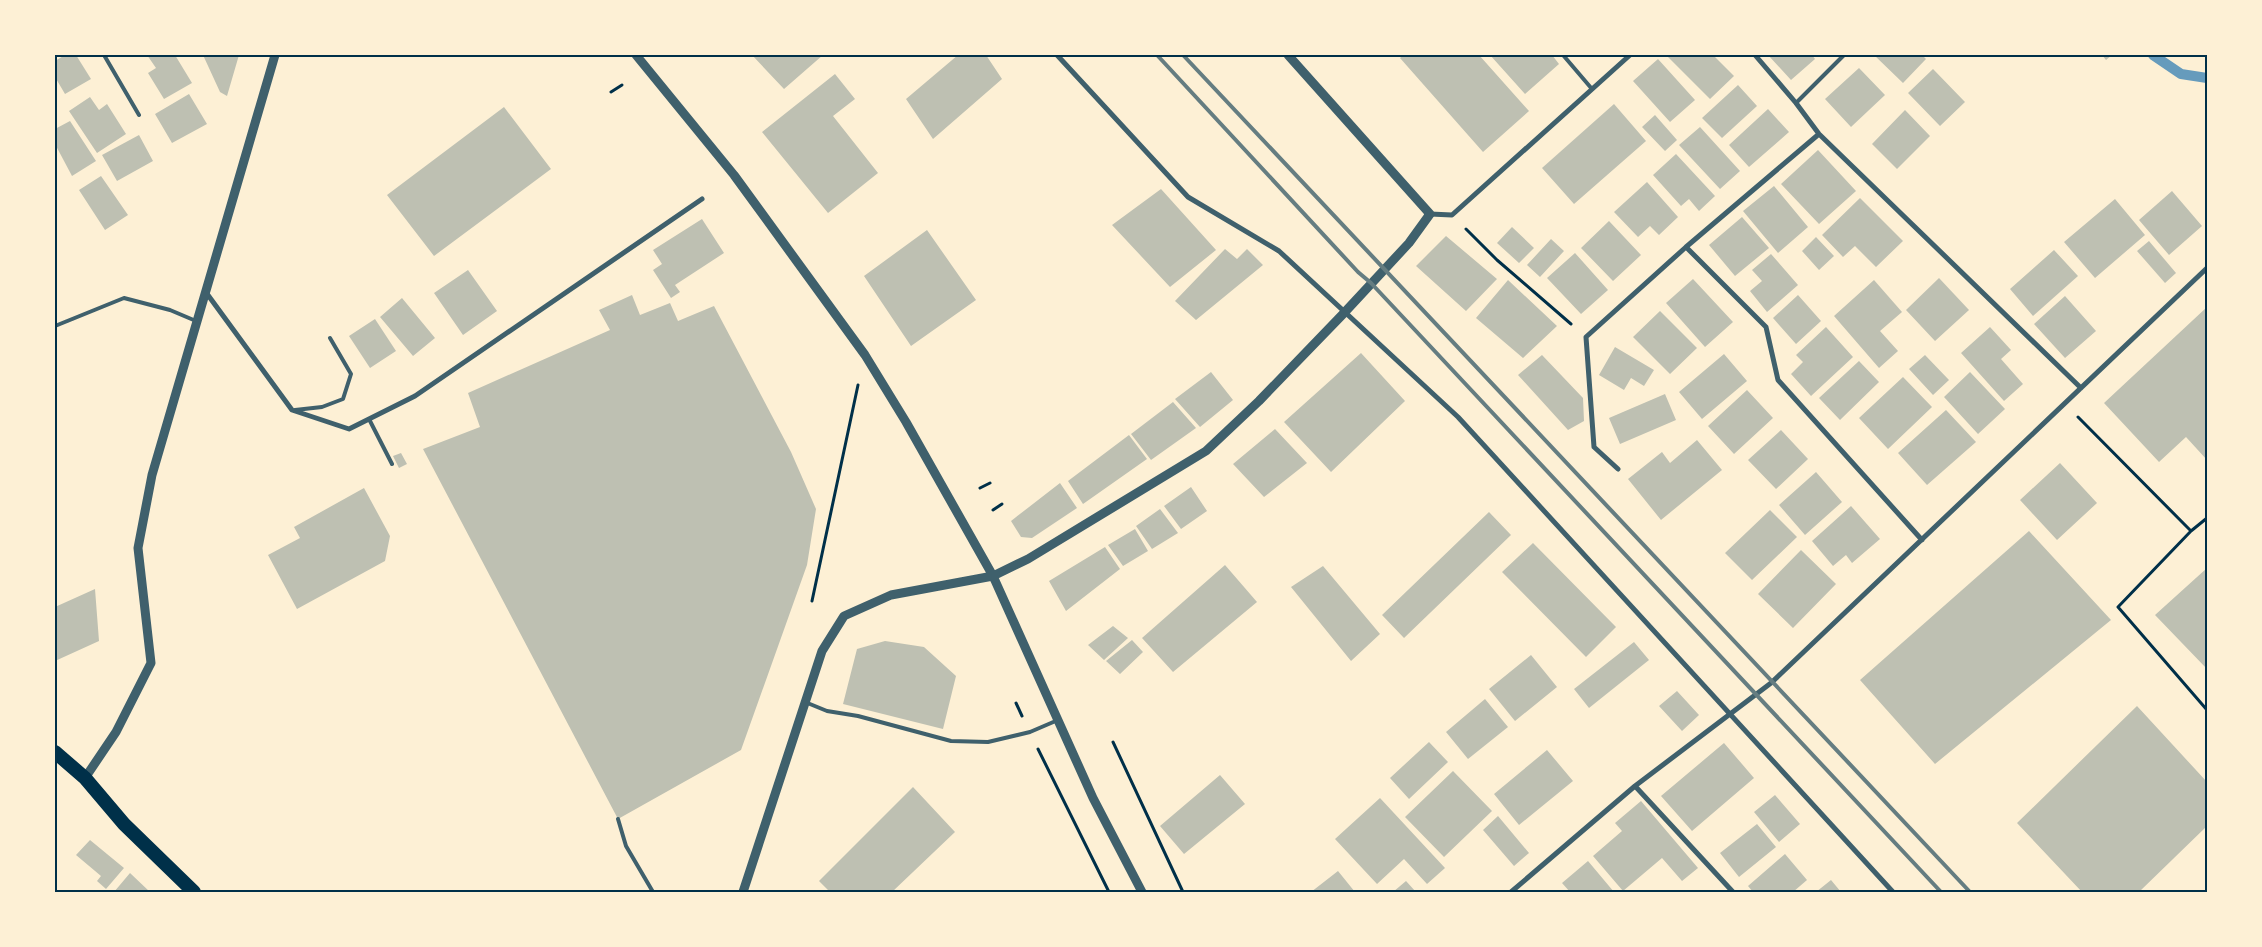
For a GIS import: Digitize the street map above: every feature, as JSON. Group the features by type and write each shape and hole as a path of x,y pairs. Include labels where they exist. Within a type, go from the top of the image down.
{"highway":[{"path":"55,752 85,778 124,824 194,892"}],"street":[{"path":"85,778 116,732 151,663 138,548 152,475 205,290 276,55"},
{"path":"636,55 734,175 864,355 906,422 993,576 1093,798 1142,892"},
{"path":"1057,55 1188,197 1278,251 1458,417 1893,892"},
{"path":"1288,55 1430,214 1452,215 1630,55"},
{"path":"1755,55 1796,103 1819,134 2081,388"},
{"path":"1618,469 1594,447 1586,338 1686,247 1819,134"},
{"path":"205,290 292,410 349,429 415,396 702,199"},
{"path":"743,892 822,651 844,616 891,596 993,576 1028,559 1206,451 1344,313 1409,243 1430,214"},
{"path":"1686,247 1766,327 1778,380 1922,540"},
{"path":"1511,892 1635,786 1771,683 2207,268"},
{"path":"1635,786 1733,892"}],"lane":[{"path":"104,55 139,115"},
{"path":"1563,55 1592,89"},
{"path":"1796,103 1844,55"},
{"path":"55,326 124,298 170,310 196,321"},
{"path":"292,410 322,407 343,399 351,374 330,338"},
{"path":"369,419 392,464"},
{"path":"804,702 827,711 858,716 951,741 988,742 1030,732 1058,720"},
{"path":"618,819 626,846 653,892"}],"path":[{"path":"611,92 622,85"},
{"path":"1452,215 1497,260 1586,338"},
{"path":"812,601 864,355"},
{"path":"2064,404 2191,531"},
{"path":"980,488 990,483"},
{"path":"993,510 1002,504"},
{"path":"2207,518 2191,531 2118,607 2207,710"},
{"path":"1016,703 1110,892"},
{"path":"1113,742 1183,892"}],"building":[{"path":"65,55 76,55 91,79 65,94 55,77 55,61"},
{"path":"147,55 175,55 192,83 164,99 148,73 156,68"},
{"path":"203,55 239,55 227,96 220,92"},
{"path":"752,55 823,55 784,89"},
{"path":"958,55 986,55 1002,79 933,139 906,99"},
{"path":"1403,55 1479,55 1529,111 1483,152 1400,58"},
{"path":"1490,55 1552,55 1559,64 1525,94"},
{"path":"1666,55 1713,55 1734,76 1710,99"},
{"path":"1768,55 1812,55 1815,59 1791,80"},
{"path":"1874,55 1922,55 1926,59 1903,83"},
{"path":"2102,55 2112,55 2106,60"},
{"path":"1658,59 1695,100 1670,122 1633,81"},
{"path":"1859,68 1885,95 1851,127 1825,99"},
{"path":"1933,69 1965,102 1940,126 1908,93"},
{"path":"835,74 855,99 833,116 878,173 828,213 762,132"},
{"path":"1738,85 1757,106 1722,138 1702,118"},
{"path":"189,94 207,124 172,143 155,114"},
{"path":"90,97 99,110 107,104 126,134 97,153 69,111"},
{"path":"1614,104 1646,141 1574,204 1542,168"},
{"path":"504,107 551,169 434,256 387,195"},
{"path":"1768,109 1789,132 1749,167 1729,145"},
{"path":"1905,110 1930,136 1897,169 1872,144"},
{"path":"1655,115 1677,140 1665,151 1642,127"},
{"path":"70,121 96,161 72,176 55,144 55,129"},
{"path":"1700,127 1740,171 1720,189 1679,145"},
{"path":"139,135 153,161 117,181 102,155"},
{"path":"1818,150 1856,191 1819,224 1781,184"},
{"path":"1676,154 1715,196 1699,211 1689,199 1681,206 1653,175"},
{"path":"101,176 128,215 105,230 79,190"},
{"path":"1647,182 1678,217 1659,235 1650,226 1638,237 1614,212"},
{"path":"1774,186 1808,227 1778,253 1743,211"},
{"path":"1161,189 1216,250 1170,287 1112,225"},
{"path":"2172,191 2202,226 2169,255 2139,220"},
{"path":"1860,198 1903,241 1876,267 1855,246 1843,257 1822,235"},
{"path":"2115,199 2145,235 2095,278 2064,242"},
{"path":"1742,217 1769,248 1735,276 1709,245"},
{"path":"702,219 724,253 675,285 680,292 671,298 653,270 662,264 653,250"},
{"path":"1609,221 1641,255 1613,281 1581,248"},
{"path":"1512,227 1534,248 1519,263 1497,243"},
{"path":"927,230 976,300 911,346 864,276"},
{"path":"1446,236 1497,279 1466,311 1416,266"},
{"path":"1816,237 1834,256 1819,270 1802,251"},
{"path":"1551,239 1564,251 1540,277 1527,265"},
{"path":"2149,241 2176,273 2165,283 2137,251"},
{"path":"1225,249 1237,259 1247,249 1263,265 1196,320 1175,301"},
{"path":"2054,250 2078,276 2033,316 2010,289"},
{"path":"1575,253 1608,290 1581,314 1547,278"},
{"path":"1771,254 1798,285 1767,312 1750,291 1762,281 1752,270"},
{"path":"468,270 497,311 463,335 434,293"},
{"path":"1939,278 1969,310 1935,341 1906,310"},
{"path":"1693,279 1733,322 1705,347 1666,303"},
{"path":"1508,280 1557,326 1523,358 1476,318"},
{"path":"1874,280 1902,312 1880,331 1898,351 1879,368 1834,316"},
{"path":"632,295 640,315 670,303 678,321 714,306 791,452 816,509 807,565 741,750 618,819 423,449 480,427 468,393 610,330 599,310"},
{"path":"1798,295 1821,321 1796,344 1773,318"},
{"path":"2065,296 2096,331 2065,358 2034,324"},
{"path":"402,298 435,338 413,356 380,317"},
{"path":"2207,307 2207,460 2186,437 2159,462 2104,403"},
{"path":"1660,311 1697,348 1670,374 1633,337"},
{"path":"375,319 396,351 370,368 349,336"},
{"path":"1826,327 1853,357 1811,396 1791,374 1803,362 1796,355"},
{"path":"1990,327 2011,350 2001,359 2023,384 2004,401 1961,353"},
{"path":"1615,347 1654,370 1644,386 1631,378 1624,390 1599,375"},
{"path":"1361,353 1405,401 1331,472 1284,422"},
{"path":"1724,354 1747,381 1702,419 1679,392"},
{"path":"1542,355 1583,398 1584,421 1568,430 1518,375"},
{"path":"1925,355 1949,380 1933,395 1909,369"},
{"path":"1859,361 1879,382 1840,420 1819,398"},
{"path":"1211,372 1233,400 1200,427 1175,399"},
{"path":"1970,372 2005,409 1978,434 1944,397"},
{"path":"1903,377 1932,407 1888,449 1859,418"},
{"path":"1747,390 1773,418 1734,454 1708,426"},
{"path":"1665,394 1676,420 1620,444 1609,418"},
{"path":"1173,402 1196,428 1151,460 1131,434"},
{"path":"1946,410 1976,442 1927,485 1898,453"},
{"path":"1275,429 1307,463 1264,497 1233,464"},
{"path":"1781,430 1808,459 1776,489 1748,460"},
{"path":"1129,435 1147,459 1083,504 1068,481"},
{"path":"1697,440 1722,470 1661,520 1628,479 1662,452 1670,463"},
{"path":"401,453 407,464 399,468 393,456"},
{"path":"2060,463 2097,503 2057,540 2020,500"},
{"path":"1816,472 1842,502 1805,535 1779,505"},
{"path":"1060,483 1077,508 1032,538 1021,537 1011,521"},
{"path":"1191,487 1207,511 1181,529 1164,506"},
{"path":"364,488 390,536 385,561 297,609 268,555 300,538 294,527"},
{"path":"1851,506 1880,539 1852,563 1846,555 1833,566 1812,541"},
{"path":"1160,509 1178,533 1152,549 1136,526"},
{"path":"1770,510 1797,537 1752,580 1725,553"},
{"path":"1489,512 1511,535 1404,638 1382,615"},
{"path":"1135,529 1148,551 1123,566 1108,545"},
{"path":"2029,531 2111,620 1935,764 1860,680"},
{"path":"1533,543 1616,627 1586,657 1502,572"},
{"path":"1105,547 1120,569 1066,611 1049,581"},
{"path":"1801,550 1836,584 1793,628 1758,594"},
{"path":"1225,565 1257,602 1173,672 1142,638"},
{"path":"1323,566 1380,634 1351,661 1291,587"},
{"path":"2207,568 2207,669 2155,615"},
{"path":"95,589 99,641 55,661 55,607"},
{"path":"1113,626 1128,638 1104,660 1088,645"},
{"path":"1132,640 1143,652 1120,674 1106,661"},
{"path":"885,641 924,647 956,676 943,729 843,704 857,649"},
{"path":"1634,642 1649,660 1589,708 1574,689"},
{"path":"1531,655 1557,687 1515,721 1489,689"},
{"path":"1677,691 1699,715 1682,731 1659,706"},
{"path":"1485,699 1508,727 1468,759 1446,732"},
{"path":"2137,706 2207,782 2207,826 2139,892 2082,892 2017,823"},
{"path":"1429,742 1448,762 1409,799 1390,778"},
{"path":"1724,743 1754,778 1692,831 1661,796"},
{"path":"1547,750 1573,781 1519,825 1494,794"},
{"path":"1453,771 1492,811 1444,857 1405,817"},
{"path":"1220,775 1245,804 1184,854 1160,826"},
{"path":"913,787 955,832 892,892 830,892 819,881"},
{"path":"1775,795 1800,824 1779,842 1754,812"},
{"path":"1380,798 1445,868 1427,884 1404,859 1377,884 1335,839"},
{"path":"1641,801 1698,868 1682,881 1662,858 1623,891 1593,856 1622,831 1615,823"},
{"path":"1498,816 1529,853 1514,866 1483,830"},
{"path":"1757,824 1776,847 1739,877 1720,853"},
{"path":"90,840 124,868 106,889 97,881 101,876 76,855"},
{"path":"1785,854 1807,880 1793,892 1753,892 1748,886"},
{"path":"1588,861 1614,892 1570,892 1562,883"},
{"path":"1338,871 1355,892 1311,892"},
{"path":"130,873 150,892 114,892"},
{"path":"1831,880 1841,892 1816,892"},
{"path":"1406,881 1416,892 1393,892"}],"waterway":[{"path":"2153,55 2181,74 2207,78"}],"railway":[{"path":"1157,55 1358,272 1371,283 1941,892"},
{"path":"1183,55 1970,892"}]}
